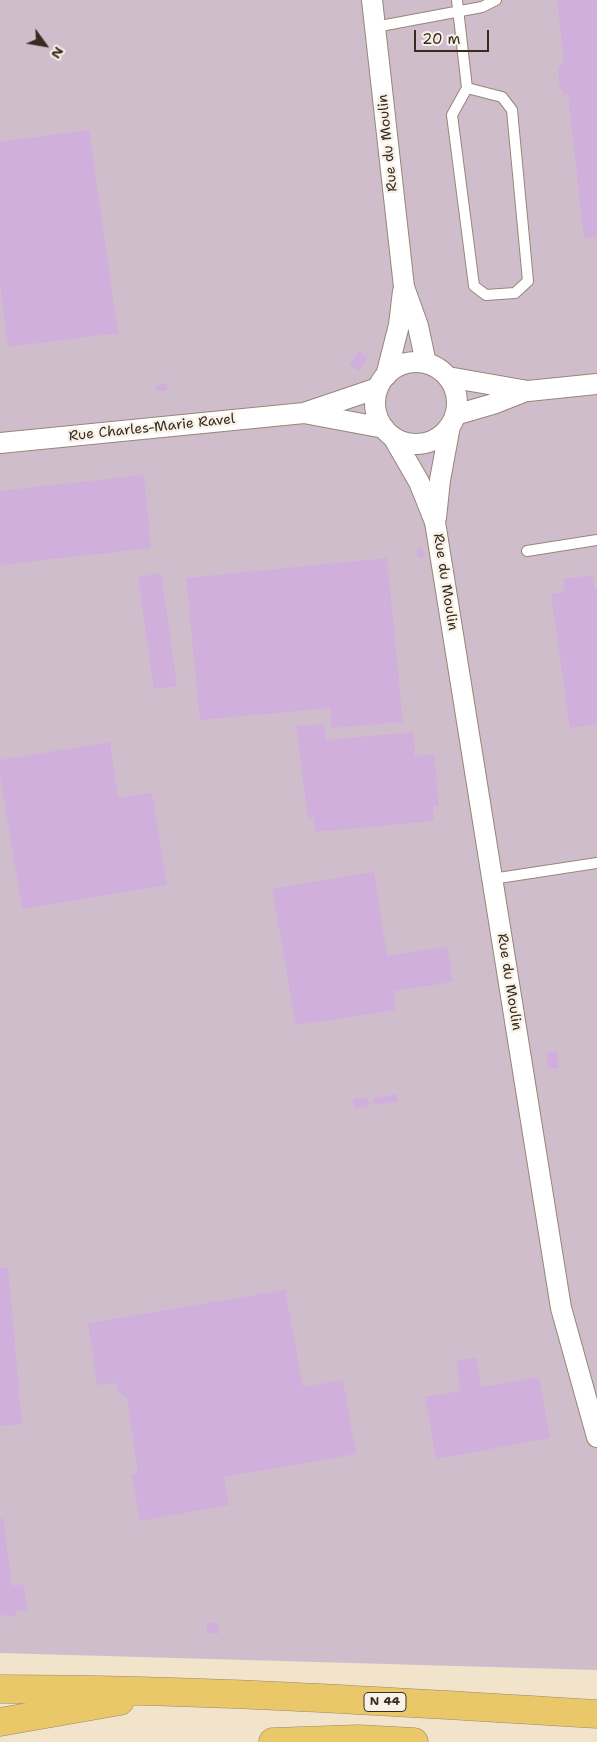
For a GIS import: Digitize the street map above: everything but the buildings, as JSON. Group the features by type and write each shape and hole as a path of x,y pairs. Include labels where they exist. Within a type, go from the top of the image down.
{"main road":[{"path":"0,1689 93,1688 173,1691"},
{"name":"N 44","path":"0,1722 173,1691 597,1714"},
{"path":"272,1742 358,1739 414,1742"}],"street":[{"name":"Rue du Moulin","path":"372,0 404,287 418,326 426,363"},
{"name":"Rue du Moulin","path":"382,382 399,326 404,287"},
{"path":"410,363 426,363 436,367 448,377 455,389 457,402 453,420 441,436 430,442 417,444 404,442 388,432 378,416 375,402 382,382 397,367 410,363"},
{"path":"448,377 528,391"},
{"name":"Rue Charles-Marie Ravel","path":"0,443 304,413 382,382"},
{"path":"453,420 528,391 597,384"},
{"name":"Rue Charles-Marie Ravel","path":"304,413 388,432"},
{"name":"Rue du Moulin","path":"435,522 440,480 453,420"},
{"name":"Rue du Moulin","path":"388,432 419,482 435,522 560,1308 597,1438"}],"lane":[{"path":"457,0 467,88 452,115 474,286 486,295 515,293 528,281 512,110 502,97 467,88"},
{"path":"375,27 482,7 496,0"},
{"path":"527,551 597,540"},
{"path":"492,879 597,863"}],"shaded area":[{"path":"0,0 597,0 597,1670 0,1653"}]}
